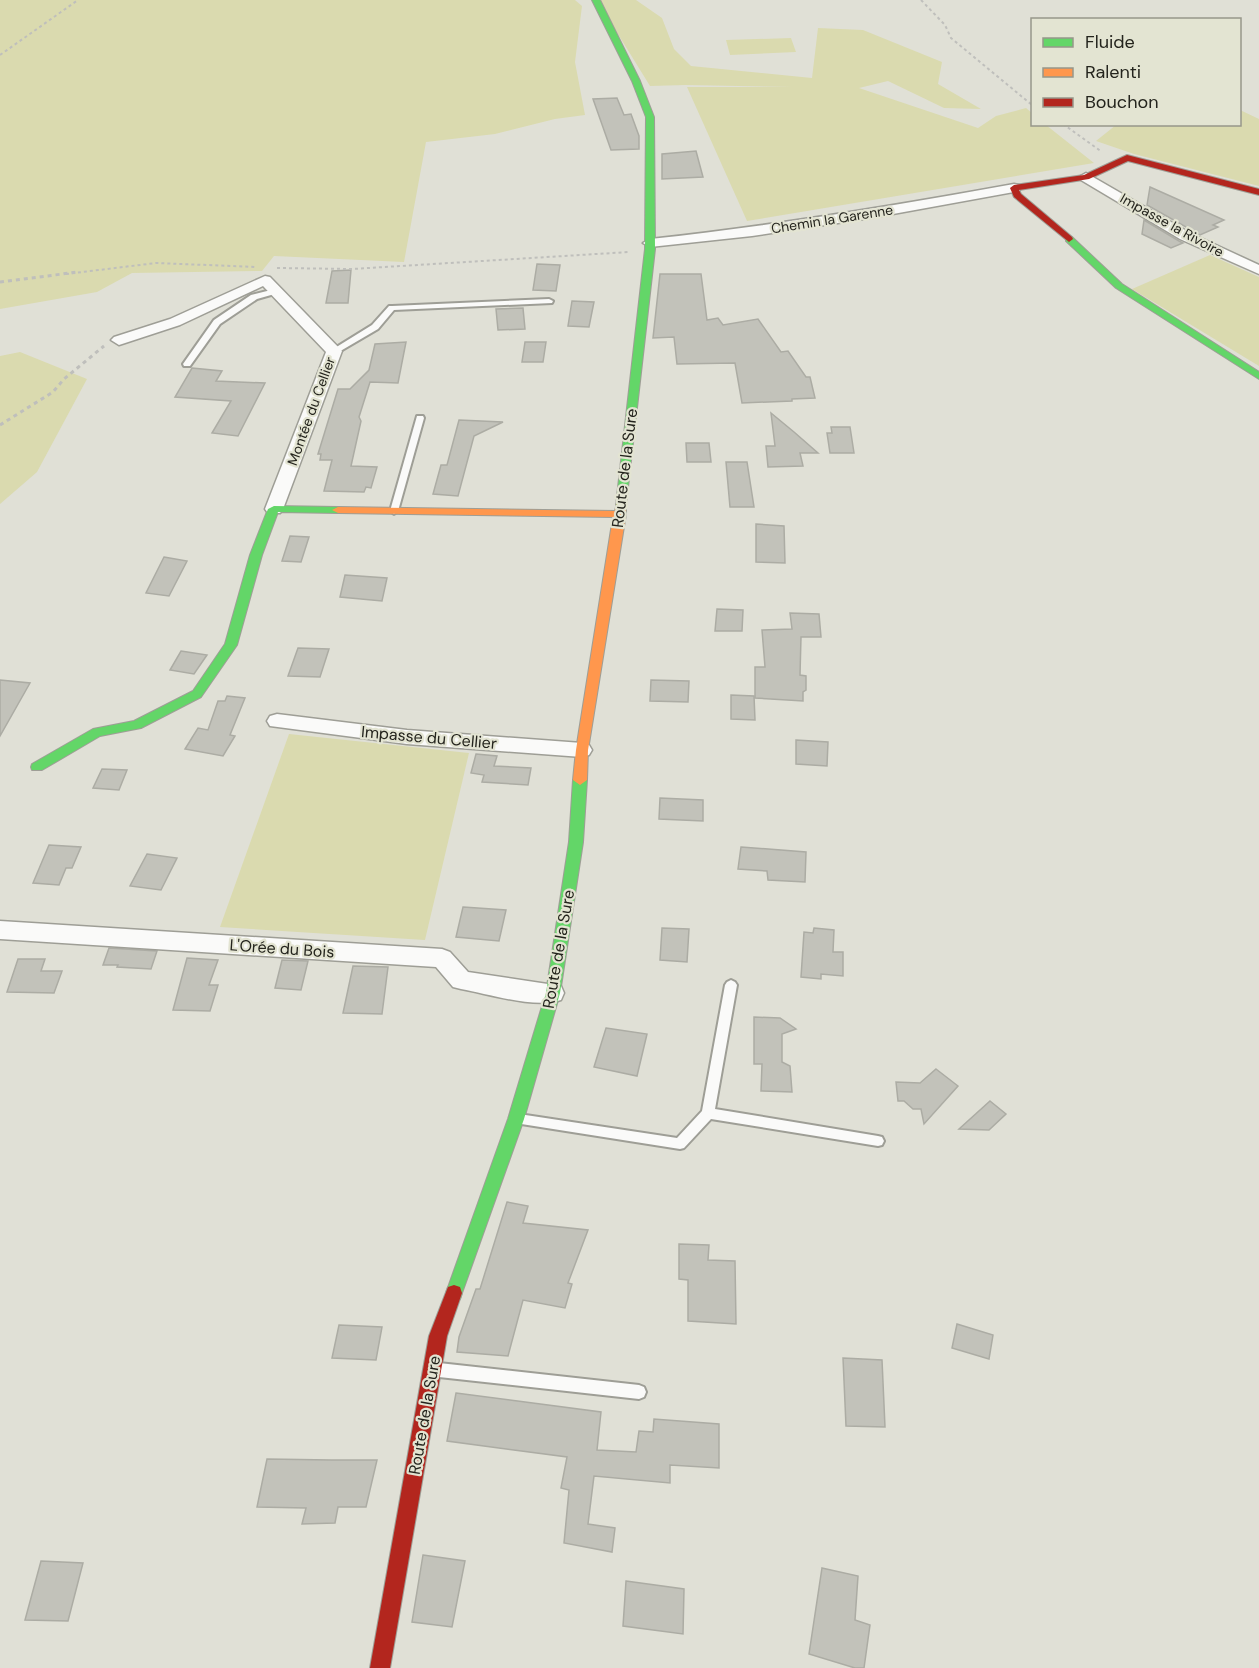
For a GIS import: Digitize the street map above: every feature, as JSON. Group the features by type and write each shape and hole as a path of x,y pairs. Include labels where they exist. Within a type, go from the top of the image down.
{"main road":[{"name":"Route de la Sure","path":"380,1668 438,1336 516,1119 553,993 576,842 582,750 620,514 650,246 650,117 640,90 596,0"},
{"name":"Chemin la Garenne","path":"1014,188 1086,177 1123,160"},
{"path":"1123,160 1259,192"},
{"path":"1014,188 1017,195 1076,245 1119,286 1259,376"},
{"path":"274,509 620,514"},
{"name":"Montée du Cellier","path":"37,766 98,732 137,726 197,694 231,645 256,555 274,509"}],"street":[{"name":"Impasse la Rivoire","path":"1086,177 1185,236 1259,270"},
{"name":"Chemin la Garenne","path":"650,246 752,232 1014,188"},
{"path":"119,340 175,322 265,280 275,291"},
{"name":"Montée du Cellier","path":"274,509 334,351 275,291"},
{"name":"Impasse du Cellier","path":"277,722 407,737 582,750"},
{"name":"L'Orée du Bois","path":"0,930 442,958 461,980 537,993 553,993"}],"lane":[{"path":"187,364 217,322 254,297 275,291"},
{"path":"334,351 375,327 392,308 549,301"},
{"path":"394,511 420,418"},
{"path":"516,1119 680,1144 708,1113 731,985"},
{"path":"708,1113 878,1141"},
{"path":"432,1370 639,1392"}],"path":[{"path":"0,55 78,0"},
{"path":"921,0 945,25 951,38 1031,104"},
{"path":"1067,126 1123,160"},
{"path":"269,267 362,269 621,254 650,246"},
{"path":"0,282 156,263 258,267"},
{"path":"0,425 53,392 64,379 105,346 119,340"}],"green space":[{"path":"0,0 575,0 582,6 575,62 585,115 555,119 495,134 426,142 404,262 274,256 262,271 132,273 97,292 0,309"},
{"path":"597,0 636,0 662,18 674,49 691,66 812,78 818,28 863,30 942,62 938,84 981,109 944,108 888,81 859,88 978,128 996,116 1026,108 1031,112 1031,126 1047,126 1094,163 747,221 687,87 793,87 650,86"},
{"path":"791,38 796,52 730,55 726,40"},
{"path":"1241,110 1259,119 1259,186 1134,154 1096,141 1115,126 1241,126"},
{"path":"1210,255 1259,277 1259,366 1132,289"},
{"path":"20,352 87,379 37,472 0,504 0,356"},
{"path":"289,734 469,753 425,940 220,927"}],"building":[{"path":"617,98 624,115 631,114 639,136 639,149 611,150 593,99"},
{"path":"696,151 703,177 662,179 662,154"},
{"path":"1150,187 1224,220 1213,225 1218,227 1200,235 1147,205"},
{"path":"1144,220 1183,243 1171,248 1142,234"},
{"path":"537,264 560,265 556,291 533,290"},
{"path":"351,270 348,303 326,303 332,271"},
{"path":"660,274 701,274 707,320 718,318 723,325 758,319 781,352 788,351 806,377 810,377 815,398 742,403 735,363 677,364 674,337 653,338"},
{"path":"572,301 594,302 589,327 568,326"},
{"path":"523,308 525,329 498,330 496,309"},
{"path":"406,342 398,383 370,382 359,417 361,421 351,466 377,467 371,488 366,487 364,492 324,491 332,460 320,460 321,454 318,454 338,389 350,389 369,370 375,344"},
{"path":"525,342 546,342 543,362 522,362"},
{"path":"192,368 222,371 216,381 265,383 238,436 212,433 231,401 175,397"},
{"path":"771,413 818,453 800,453 803,466 768,467 766,446 775,446"},
{"path":"459,420 503,422 474,436 458,496 433,494 441,465 447,465"},
{"path":"831,427 850,427 854,453 830,453 827,433 832,433"},
{"path":"686,443 709,443 711,462 687,462"},
{"path":"726,462 747,462 754,507 730,507"},
{"path":"756,524 784,526 785,563 756,562"},
{"path":"290,536 309,537 301,562 282,561"},
{"path":"164,557 187,561 169,596 146,593"},
{"path":"345,575 387,578 382,601 340,597"},
{"path":"717,609 743,610 742,631 715,631"},
{"path":"790,613 819,614 821,637 801,637 800,675 806,676 803,701 755,698 755,667 765,667 762,630 792,629"},
{"path":"298,648 329,649 320,677 288,676"},
{"path":"181,651 207,655 194,674 170,670"},
{"path":"0,680 30,683 0,736"},
{"path":"651,680 689,681 688,702 650,701"},
{"path":"731,695 754,696 755,720 731,719"},
{"path":"227,696 245,698 230,735 235,736 223,756 185,749 198,728 208,730 218,701 225,701"},
{"path":"796,740 828,742 827,766 796,764"},
{"path":"476,754 497,756 494,766 531,768 528,785 482,782 484,775 471,773"},
{"path":"102,769 127,770 119,790 93,788"},
{"path":"660,798 703,800 703,821 659,819"},
{"path":"49,845 81,847 72,868 66,868 59,885 33,883"},
{"path":"741,847 806,852 805,882 768,880 767,871 738,869"},
{"path":"147,854 177,858 161,890 130,886"},
{"path":"463,907 506,910 499,941 456,937"},
{"path":"662,928 689,929 687,962 660,960"},
{"path":"814,928 834,930 833,952 843,952 843,976 821,974 821,979 801,977 804,932 813,933"},
{"path":"109,948 157,951 151,969 117,967 118,965 103,965"},
{"path":"187,958 218,960 209,985 218,985 210,1011 173,1010"},
{"path":"18,959 45,959 41,971 62,971 54,993 7,992"},
{"path":"282,960 308,961 301,990 275,988"},
{"path":"353,966 388,967 382,1014 343,1013"},
{"path":"754,1017 780,1018 796,1029 782,1034 782,1062 790,1066 792,1092 761,1091 762,1064 754,1064"},
{"path":"606,1028 647,1034 637,1076 594,1067"},
{"path":"936,1069 958,1086 924,1124 921,1109 913,1109 904,1101 898,1101 896,1082 920,1083"},
{"path":"990,1101 1006,1114 989,1130 959,1129"},
{"path":"507,1202 528,1206 523,1223 588,1230 568,1283 572,1284 565,1308 523,1300 508,1356 457,1352 459,1337 476,1289 480,1289"},
{"path":"679,1244 709,1245 708,1260 735,1261 736,1324 688,1321 688,1280 679,1279"},
{"path":"957,1324 993,1335 989,1359 952,1348"},
{"path":"339,1325 382,1327 376,1360 332,1358"},
{"path":"843,1358 882,1360 885,1427 846,1426"},
{"path":"456,1393 601,1412 597,1450 636,1452 639,1431 653,1432 654,1419 719,1424 719,1468 670,1465 670,1483 594,1476 588,1524 615,1528 612,1552 564,1543 569,1490 561,1488 567,1457 447,1441"},
{"path":"267,1459 377,1460 366,1507 338,1507 335,1523 302,1524 306,1508 257,1507"},
{"path":"423,1555 465,1561 452,1627 412,1622"},
{"path":"41,1561 83,1563 68,1621 25,1620"},
{"path":"822,1568 858,1576 855,1620 870,1625 864,1668 855,1668 809,1654"},
{"path":"626,1581 684,1589 683,1634 623,1626"}],"traffic: fast":[{"path":"596,0 636,81 650,117 650,249 621,505"},
{"path":"1069,239 1119,286 1259,376"},
{"path":"37,767 97,732 137,725 197,694 231,645 256,555 274,509 338,510"},
{"path":"454,1293 516,1119 553,993 576,842 580,780"}],"traffic: slow":[{"path":"580,780 582,750 621,505"},
{"path":"338,510 620,514"}],"traffic: jam":[{"path":"1069,239 1017,195 1014,188 1086,177 1127,158 1259,192"},
{"path":"380,1668 438,1336 454,1293"}]}
